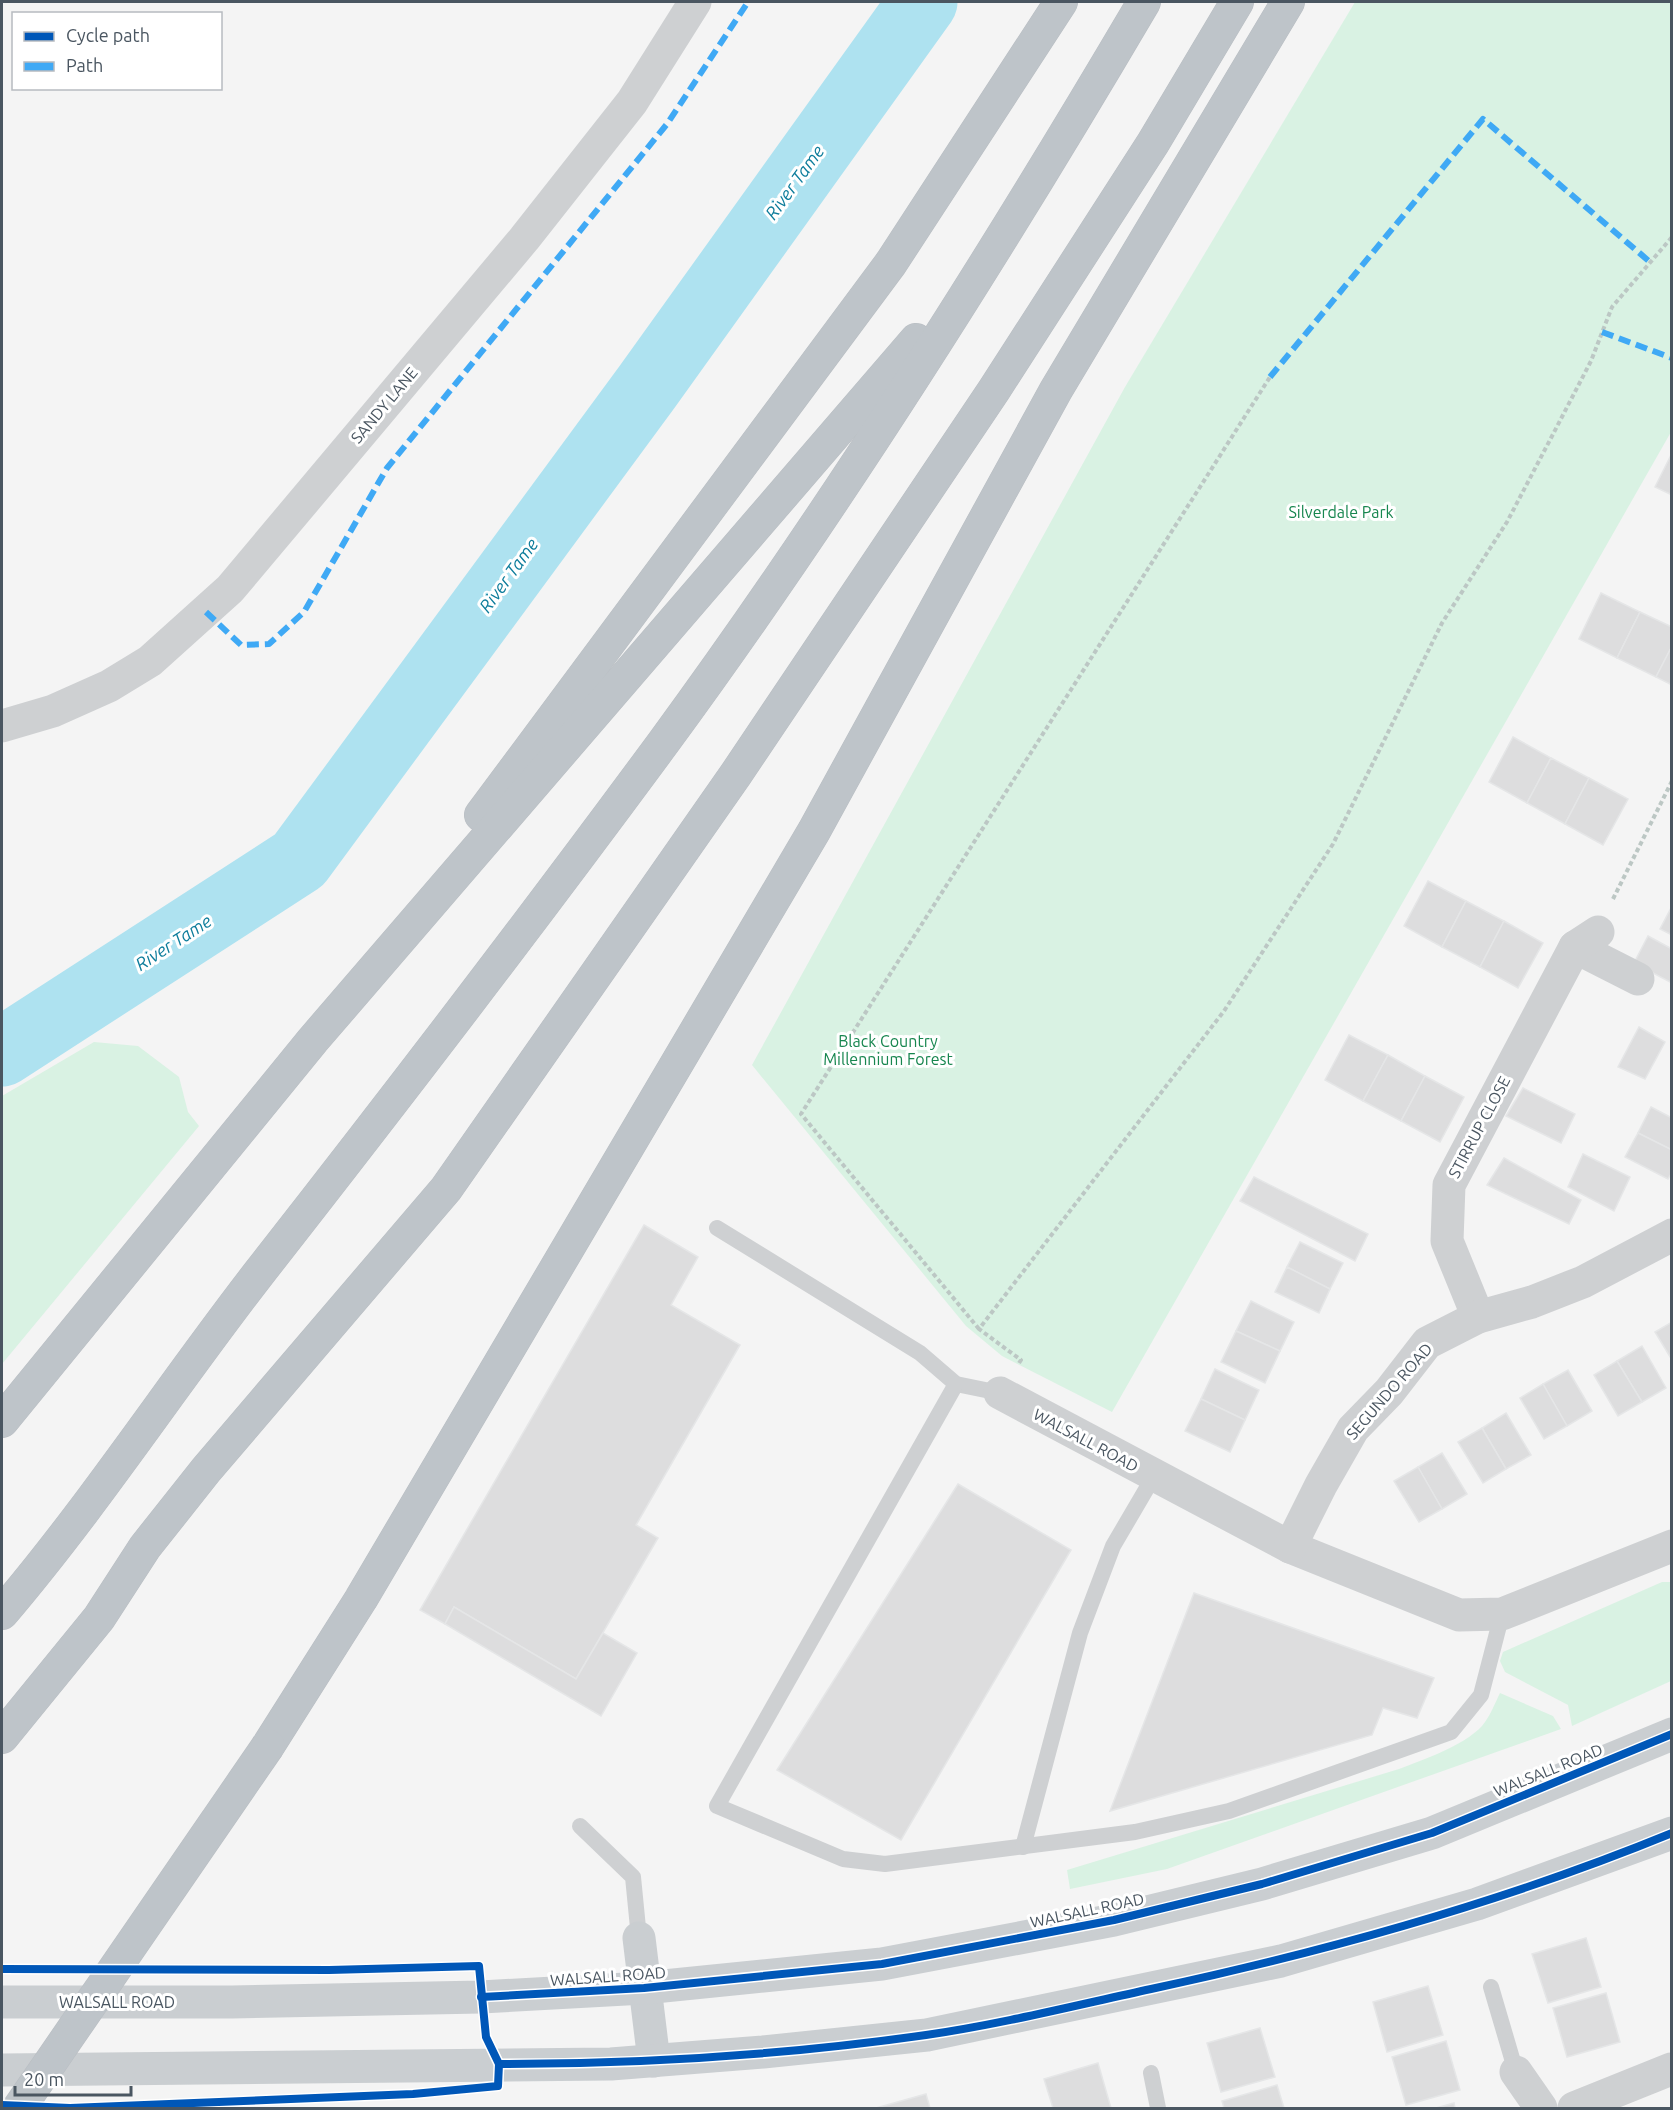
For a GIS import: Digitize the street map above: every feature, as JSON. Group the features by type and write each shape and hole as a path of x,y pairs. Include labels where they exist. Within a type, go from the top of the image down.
{"highway":[{"path":"313,1040 891,263 1061,2"},
{"path":"2,1613 40,1568 239,1299 350,1157 664,741 814,526 991,252 1144,2"},
{"path":"2,1737 99,1618 145,1547 206,1470 446,1189 736,774 994,390 1153,143 1237,2"},
{"path":"19,2109 268,1746 361,1599 802,852 1056,390 1288,2"},
{"path":"2,1421 313,1040 991,252"}],"main road":[{"name":"WALSALL ROAD","path":"2,2002 231,2002 481,1996 644,1988 882,1964 1114,1920 1262,1884 1432,1833 1671,1734"},
{"path":"2,2070 611,2064 927,2035 1281,1961 1477,1904 1671,1833"},
{"path":"639,1938 654,2061"}],"street":[{"name":"SANDY LANE","path":"2,726 53,711 109,686 150,661 231,589 524,239 632,102 695,2"},
{"path":"1587,940 1638,979"},
{"name":"STIRRUP CLOSE","path":"1479,1317 1447,1241 1449,1185 1587,940"},
{"name":"SEGUNDO ROAD","path":"1290,1547 1321,1485 1353,1429 1389,1392 1426,1342 1479,1317 1532,1302 1583,1282 1671,1235"},
{"name":"WALSALL ROAD","path":"999,1393 1290,1547 1459,1615 1502,1614 1671,1546"},
{"path":"1574,2109 1671,2069"},
{"path":"1516,2072 1540,2109"}],"lane":[{"path":"717,1228 920,1353 956,1384 999,1393"},
{"path":"956,1384 717,1806 843,1859 885,1864 1135,1832 1229,1811 1451,1732 1481,1695 1502,1614"},
{"path":"1023,1847 1080,1633 1113,1546 1154,1476"},
{"path":"580,1826 633,1877 639,1938"},
{"path":"1491,1987 1516,2072"},
{"path":"1151,2073 1158,2109"}],"path":[{"path":"979,1329 1224,1011 1333,844 1442,623 1507,522 1551,438 1591,361 1612,307 1671,237"},
{"path":"999,1393 1021,1360 979,1329 801,1114 1270,377"},
{"path":"1587,940 1671,781"}],"green space":[{"name":"Silverdale Park","path":"1355,2 1671,2 1671,432 1112,1412 1002,1356 966,1326 752,1065 1125,387"},
{"path":"94,1042 138,1046 179,1077 188,1112 199,1126 2,1364 2,1096"},
{"path":"1662,1582 1671,1582 1671,1681 1572,1726 1568,1705 1505,1672 1500,1661 1503,1652"},
{"path":"1500,1693 1553,1716 1561,1729 1167,1869 1070,1889 1067,1870 1399,1769 1446,1750 1478,1730 1489,1716"}],"building":[{"path":"1672,453 1672,495 1655,487"},
{"path":"1601,593 1640,612 1617,658 1579,639"},
{"path":"1640,612 1672,627 1672,646 1656,677 1617,658"},
{"path":"1672,646 1672,685 1656,677"},
{"path":"1513,737 1551,758 1527,803 1489,782"},
{"path":"1551,758 1589,778 1565,824 1527,803"},
{"path":"1589,778 1628,799 1603,845 1565,824"},
{"path":"1428,881 1466,901 1442,947 1404,926"},
{"path":"1466,901 1504,921 1480,967 1442,947"},
{"path":"1672,906 1672,935 1660,929"},
{"path":"1504,921 1543,943 1518,988 1480,967"},
{"path":"1648,936 1672,949 1672,983 1634,963"},
{"path":"1639,1027 1665,1042 1645,1079 1618,1067"},
{"path":"1349,1035 1388,1055 1363,1101 1325,1080"},
{"path":"1388,1055 1425,1076 1401,1121 1363,1101"},
{"path":"1425,1076 1464,1097 1440,1142 1401,1121"},
{"path":"1523,1088 1575,1114 1561,1143 1506,1116"},
{"path":"1651,1107 1672,1118 1672,1150 1638,1133"},
{"path":"1638,1133 1672,1150 1672,1172 1668,1179 1625,1157"},
{"path":"1583,1154 1630,1177 1614,1211 1568,1187"},
{"path":"1504,1158 1581,1200 1569,1224 1487,1185"},
{"path":"1254,1177 1368,1234 1355,1261 1240,1201"},
{"path":"644,1225 698,1257 671,1305 740,1345 636,1525 658,1538 576,1679 454,1607 445,1624 420,1610"},
{"path":"1300,1242 1343,1263 1330,1289 1287,1267"},
{"path":"1287,1267 1330,1289 1319,1313 1275,1292"},
{"path":"1251,1301 1294,1322 1280,1351 1236,1331"},
{"path":"1672,1322 1672,1360 1655,1332"},
{"path":"1236,1331 1280,1351 1265,1383 1221,1362"},
{"path":"1642,1346 1666,1388 1642,1402 1617,1361"},
{"path":"1617,1361 1642,1402 1618,1416 1594,1375"},
{"path":"1215,1369 1259,1390 1245,1420 1201,1399"},
{"path":"1568,1370 1592,1411 1567,1426 1543,1384"},
{"path":"1543,1384 1567,1426 1544,1439 1520,1398"},
{"path":"1201,1399 1245,1420 1230,1452 1185,1431"},
{"path":"1506,1413 1531,1455 1506,1469 1482,1428"},
{"path":"1482,1428 1506,1469 1483,1483 1458,1442"},
{"path":"1442,1453 1467,1494 1442,1509 1418,1467"},
{"path":"1418,1467 1442,1509 1419,1522 1394,1481"},
{"path":"958,1484 1071,1550 901,1840 777,1770"},
{"path":"1194,1593 1434,1678 1417,1718 1383,1708 1372,1735 1110,1811"},
{"path":"454,1607 576,1679 603,1633 637,1653 601,1716 445,1624"},
{"path":"1586,1938 1601,1987 1548,2003 1532,1954"},
{"path":"1428,1986 1443,2035 1387,2052 1373,2002"},
{"path":"1606,1993 1620,2042 1567,2057 1553,2008"},
{"path":"1260,2028 1275,2077 1221,2092 1207,2043"},
{"path":"1446,2041 1460,2090 1406,2105 1392,2057"},
{"path":"1098,2063 1111,2108 1053,2108 1044,2079"},
{"path":"1277,2085 1284,2108 1224,2108 1222,2101"},
{"path":"926,2094 930,2108 876,2108"},
{"path":"1454,2103 1455,2108 1436,2108"}],"waterway":[{"name":"River Tame","path":"2,1052 299,860 647,387 923,2"}],"marked path":[{"path":"206,612 241,645 269,644 304,612 387,468 667,124 748,2"},
{"path":"1270,377 1483,119 1650,262"},
{"path":"1602,332 1672,358"}],"cycle path":[{"path":"481,1997 644,1988 882,1964 1114,1920 1262,1884 1432,1833 1672,1734"},
{"path":"499,2064 659,2060 766,2053 926,2035 1039,2014 1217,1974 1415,1923 1545,1881 1672,1833"},
{"path":"2,1969 329,1970 479,1966 486,2037 499,2064 498,2086 413,2094 70,2108 2,2105"}],"park label":[{"name":"Black Country Millennium Forest","path":"888,1050"}]}
